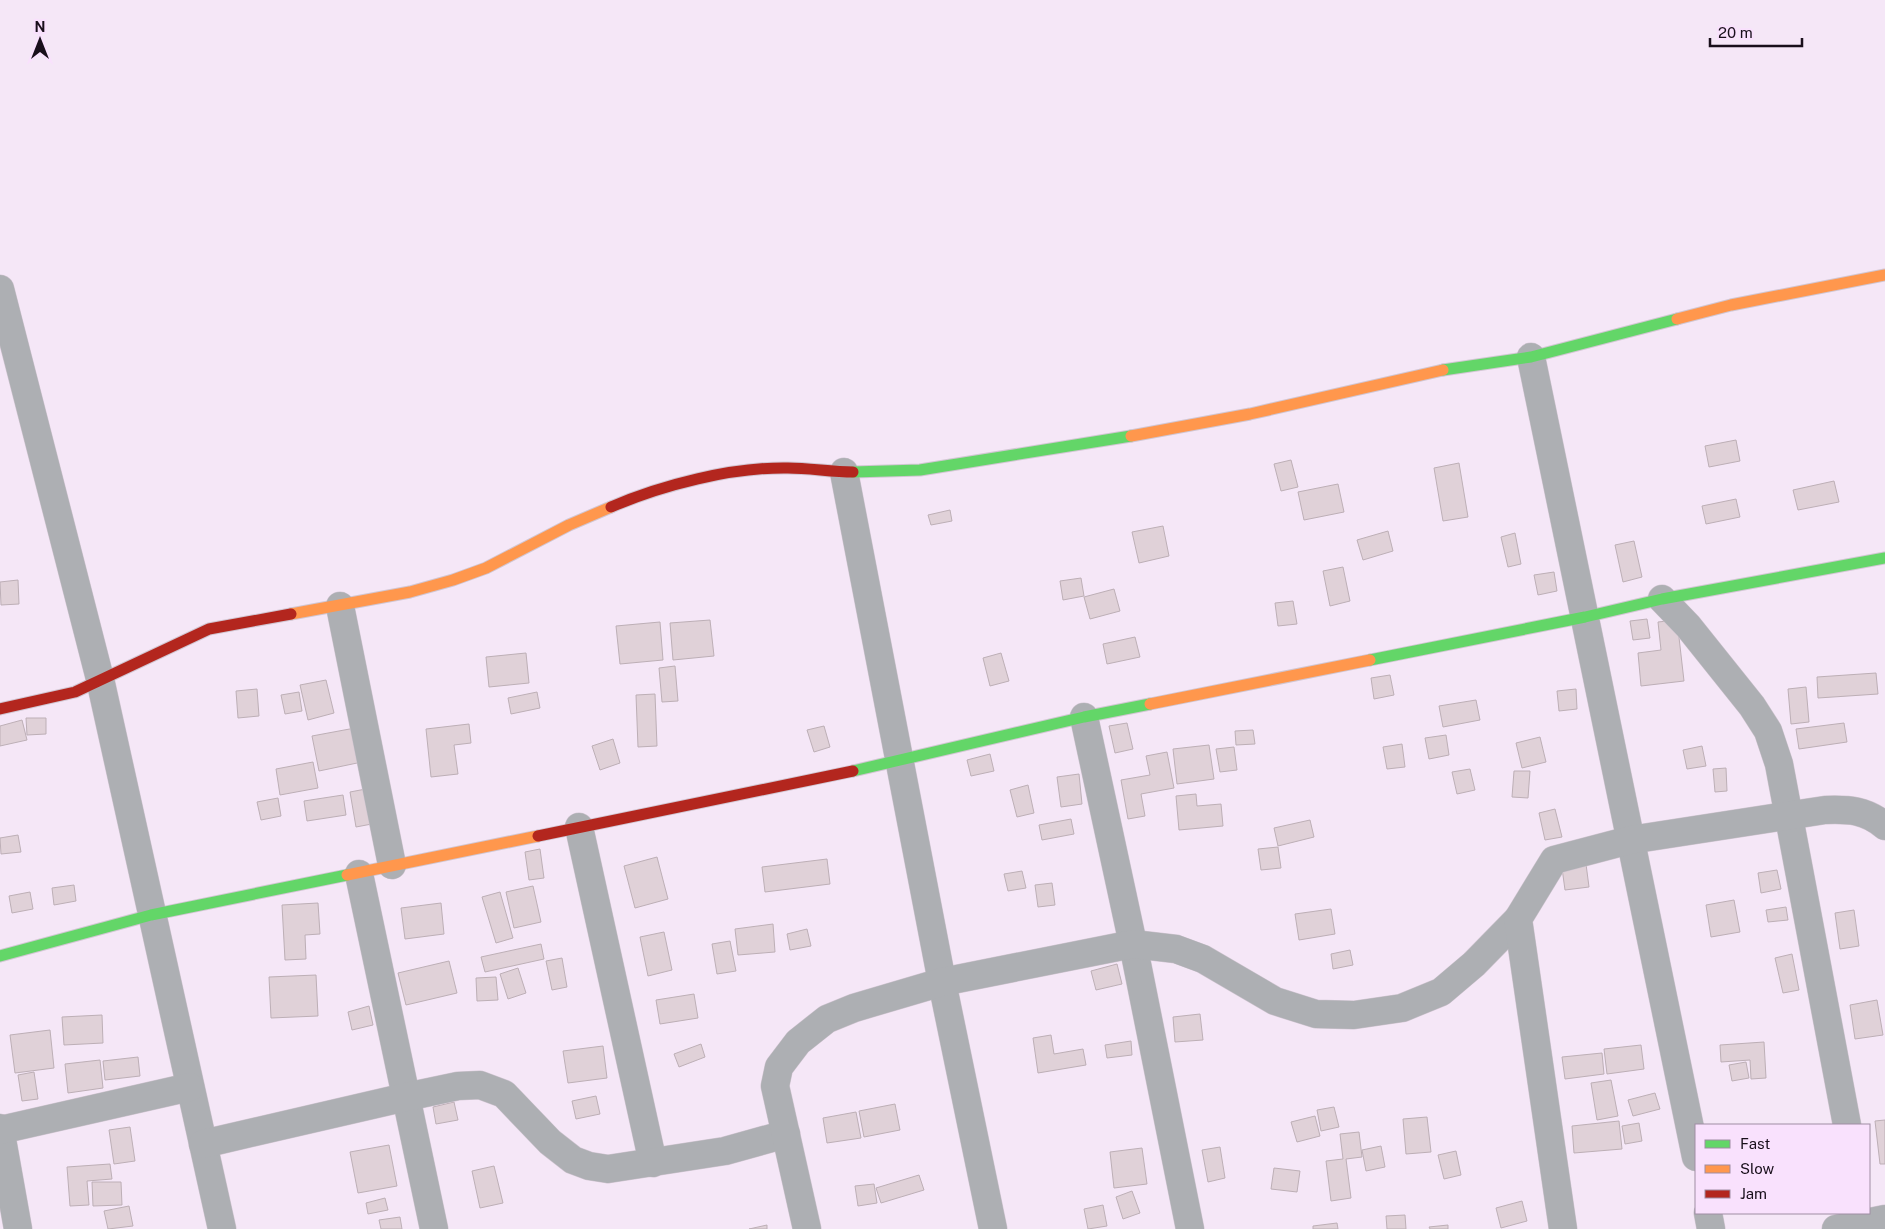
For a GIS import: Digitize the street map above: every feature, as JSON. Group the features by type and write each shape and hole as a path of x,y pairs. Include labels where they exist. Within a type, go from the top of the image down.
{"street":[{"path":"0,709 75,692 209,629 410,592 469,574 486,568 569,525 637,496 717,475 787,468 844,472 920,470 1069,444 1149,434 1250,414 1429,372 1531,357 1731,305 1885,275"},
{"path":"0,289 100,679 222,1229"},
{"path":"1531,357 1695,1152"},
{"path":"844,472 942,982 993,1229"},
{"path":"0,956 151,915 359,874 392,865 899,762 1084,718 1585,617 1662,599 1885,558"},
{"path":"1662,599 1688,626 1718,663 1752,706 1768,731 1779,764 1847,1124"},
{"path":"340,606 392,865"},
{"path":"1084,718 1134,944 1190,1229"},
{"path":"807,1229 775,1086 779,1066 798,1042 827,1020 848,1011 942,982 1134,944 1176,950 1203,959 1275,1001 1316,1014 1354,1015 1402,1008 1441,992 1474,964 1518,919 1554,860 1630,840 1788,816 1851,809 1874,817 1885,826"},
{"path":"579,827 652,1163"},
{"path":"359,874 434,1229"},
{"path":"1518,919 1563,1229"},
{"path":"203,1144 406,1097 458,1086 480,1085 504,1094 550,1142 573,1160 589,1166 608,1169 652,1163 725,1151 786,1134"},
{"path":"18,1229 0,1130 190,1087"},
{"path":"1708,1214 1711,1229"},
{"path":"1836,1229 1870,1221"}],"building":[{"path":"1736,440 1740,461 1709,467 1705,446"},
{"path":"1291,460 1298,487 1281,491 1274,464"},
{"path":"1459,463 1468,517 1443,521 1434,468"},
{"path":"1834,481 1839,502 1798,510 1793,490"},
{"path":"1338,484 1344,512 1304,520 1298,492"},
{"path":"1736,499 1740,517 1706,524 1702,506"},
{"path":"950,510 952,521 931,525 928,515"},
{"path":"1163,526 1169,556 1139,563 1132,532"},
{"path":"1388,531 1393,551 1363,560 1357,540"},
{"path":"1515,533 1521,564 1508,567 1501,537"},
{"path":"1634,541 1642,577 1623,582 1615,545"},
{"path":"1343,567 1350,601 1330,606 1323,571"},
{"path":"1554,572 1557,591 1538,595 1534,575"},
{"path":"1081,578 1084,596 1063,600 1060,581"},
{"path":"18,580 19,604 1,605 0,582"},
{"path":"1114,589 1120,611 1090,619 1084,597"},
{"path":"1293,601 1297,624 1278,626 1275,603"},
{"path":"1647,619 1650,638 1633,640 1630,621"},
{"path":"710,620 714,656 673,660 670,623"},
{"path":"1677,620 1684,681 1641,686 1638,653 1661,650 1658,622"},
{"path":"660,622 663,660 620,664 616,626"},
{"path":"1135,637 1140,657 1107,664 1103,644"},
{"path":"526,653 529,683 489,687 486,657"},
{"path":"1001,653 1009,681 990,686 983,658"},
{"path":"675,666 678,701 662,702 659,668"},
{"path":"1876,673 1878,694 1818,698 1817,677"},
{"path":"1390,675 1394,695 1374,699 1371,678"},
{"path":"326,680 334,713 308,720 300,685"},
{"path":"1806,687 1809,722 1791,724 1788,689"},
{"path":"257,689 259,716 238,718 236,691"},
{"path":"1576,689 1577,709 1559,711 1557,691"},
{"path":"299,692 302,711 285,714 281,695"},
{"path":"537,692 540,708 511,714 508,698"},
{"path":"655,694 657,746 638,747 636,695"},
{"path":"1476,700 1480,720 1443,727 1439,706"},
{"path":"26,718 46,718 46,734 27,735"},
{"path":"22,720 27,740 0,746 0,726"},
{"path":"1127,723 1133,749 1115,753 1109,726"},
{"path":"1844,723 1847,742 1799,749 1796,729"},
{"path":"469,724 471,743 454,745 458,774 431,777 426,729"},
{"path":"824,726 830,747 814,752 807,730"},
{"path":"355,728 362,762 319,771 312,736"},
{"path":"1253,730 1255,744 1236,745 1235,731"},
{"path":"1446,735 1449,755 1429,759 1425,738"},
{"path":"1540,737 1546,762 1522,768 1516,743"},
{"path":"613,739 620,763 600,770 592,746"},
{"path":"1402,744 1405,767 1387,769 1383,747"},
{"path":"1209,745 1214,779 1177,784 1173,749"},
{"path":"1702,746 1706,766 1687,769 1683,750"},
{"path":"1234,747 1237,770 1220,772 1216,749"},
{"path":"1167,752 1174,788 1141,794 1145,816 1128,819 1121,780 1150,775 1146,756"},
{"path":"990,754 994,771 971,776 967,760"},
{"path":"313,762 318,788 280,795 276,769"},
{"path":"1726,768 1727,791 1715,792 1713,769"},
{"path":"1470,769 1475,790 1457,794 1452,772"},
{"path":"1514,771 1530,771 1528,798 1512,797"},
{"path":"1079,774 1082,804 1061,807 1057,777"},
{"path":"1028,785 1034,813 1017,817 1010,790"},
{"path":"371,788 377,823 356,827 350,792"},
{"path":"1196,794 1197,806 1221,804 1223,826 1179,830 1176,796"},
{"path":"343,795 346,815 307,821 304,801"},
{"path":"278,798 281,816 261,820 257,802"},
{"path":"1555,809 1562,837 1545,840 1539,813"},
{"path":"1071,819 1074,834 1042,840 1039,825"},
{"path":"1310,820 1314,837 1278,846 1274,828"},
{"path":"18,835 21,852 1,854 0,838"},
{"path":"1278,847 1281,868 1261,870 1258,849"},
{"path":"540,849 544,878 529,880 525,852"},
{"path":"657,857 668,899 635,908 624,866"},
{"path":"827,859 830,884 765,892 762,867"},
{"path":"1586,864 1589,887 1565,890 1562,868"},
{"path":"1777,870 1781,889 1761,893 1758,873"},
{"path":"1022,871 1026,888 1008,891 1004,874"},
{"path":"1052,883 1055,905 1038,907 1035,885"},
{"path":"74,885 76,901 54,905 52,888"},
{"path":"533,886 541,922 514,928 506,892"},
{"path":"30,892 33,909 12,913 9,896"},
{"path":"500,892 513,938 496,943 482,897"},
{"path":"1734,900 1740,932 1711,937 1706,905"},
{"path":"318,903 320,934 305,935 306,959 285,960 282,905"},
{"path":"441,903 444,934 405,939 401,908"},
{"path":"1786,907 1788,920 1768,922 1766,910"},
{"path":"1331,909 1335,934 1299,940 1295,914"},
{"path":"1854,910 1859,946 1840,949 1835,913"},
{"path":"773,924 775,952 738,955 735,929"},
{"path":"807,929 811,946 790,950 787,934"},
{"path":"664,932 672,970 648,976 640,937"},
{"path":"730,941 736,971 717,974 712,944"},
{"path":"541,944 544,959 485,972 481,957"},
{"path":"1350,950 1353,965 1333,969 1331,954"},
{"path":"1792,954 1799,990 1783,993 1775,958"},
{"path":"562,958 567,987 552,990 546,961"},
{"path":"449,961 457,993 406,1005 398,973"},
{"path":"1117,964 1122,984 1096,990 1091,971"},
{"path":"518,968 526,993 508,999 500,974"},
{"path":"316,975 318,1016 271,1018 269,977"},
{"path":"496,977 498,1000 477,1001 476,978"},
{"path":"694,994 698,1018 660,1024 656,1000"},
{"path":"1877,1000 1883,1035 1855,1039 1850,1005"},
{"path":"369,1006 373,1025 352,1030 348,1012"},
{"path":"1200,1014 1203,1040 1175,1042 1173,1017"},
{"path":"102,1015 103,1043 64,1045 62,1017"},
{"path":"50,1030 54,1068 15,1073 10,1035"},
{"path":"1051,1035 1054,1054 1083,1049 1086,1065 1038,1073 1033,1038"},
{"path":"1131,1041 1132,1055 1107,1058 1105,1045"},
{"path":"1764,1042 1766,1078 1751,1079 1750,1060 1721,1062 1720,1045"},
{"path":"701,1044 705,1057 679,1067 674,1054"},
{"path":"1641,1045 1644,1069 1607,1074 1604,1049"},
{"path":"603,1046 607,1078 568,1083 563,1051"},
{"path":"1602,1053 1604,1074 1565,1079 1562,1057"},
{"path":"138,1057 140,1076 105,1080 103,1061"},
{"path":"100,1060 103,1088 68,1093 65,1064"},
{"path":"1746,1062 1749,1078 1732,1081 1729,1065"},
{"path":"34,1072 38,1099 22,1101 18,1075"},
{"path":"1611,1080 1618,1116 1597,1120 1591,1083"},
{"path":"1655,1093 1660,1109 1633,1116 1628,1100"},
{"path":"596,1096 600,1114 576,1119 572,1101"},
{"path":"454,1102 458,1120 436,1124 433,1107"},
{"path":"895,1104 900,1130 864,1137 859,1111"},
{"path":"1334,1107 1339,1127 1321,1131 1317,1110"},
{"path":"856,1112 861,1138 827,1143 823,1118"},
{"path":"1315,1116 1320,1136 1297,1142 1291,1122"},
{"path":"1427,1117 1431,1152 1406,1154 1403,1119"},
{"path":"1885,1120 1885,1164 1880,1164 1875,1121"},
{"path":"1619,1121 1622,1149 1574,1153 1572,1126"},
{"path":"1639,1123 1642,1141 1625,1144 1622,1126"},
{"path":"130,1127 135,1161 114,1164 109,1130"},
{"path":"1359,1132 1362,1157 1346,1159 1351,1198 1331,1201 1326,1161 1343,1159 1340,1134"},
{"path":"389,1145 397,1186 358,1193 350,1152"},
{"path":"1381,1146 1385,1167 1366,1171 1362,1150"},
{"path":"1220,1147 1225,1178 1208,1182 1202,1150"},
{"path":"1142,1148 1147,1184 1114,1188 1110,1152"},
{"path":"1456,1151 1461,1175 1444,1179 1438,1155"},
{"path":"110,1164 112,1179 87,1181 89,1205 70,1206 67,1167"},
{"path":"494,1166 503,1203 480,1208 472,1171"},
{"path":"1274,1168 1300,1171 1297,1192 1271,1189"},
{"path":"919,1175 924,1190 881,1203 876,1188"},
{"path":"92,1182 121,1182 122,1205 93,1206"},
{"path":"874,1184 877,1203 858,1206 855,1186"},
{"path":"1132,1191 1140,1213 1123,1219 1116,1197"},
{"path":"385,1198 388,1210 368,1214 366,1203"},
{"path":"1522,1201 1527,1221 1501,1228 1496,1208"},
{"path":"1103,1205 1107,1226 1088,1229 1084,1209"},
{"path":"129,1206 133,1226 108,1229 104,1211"},
{"path":"1405,1215 1406,1229 1387,1229 1386,1216"},
{"path":"400,1217 402,1229 381,1229 379,1220"},
{"path":"1337,1223 1338,1229 1313,1229 1313,1226"},
{"path":"767,1225 767,1229 749,1229"},
{"path":"1448,1225 1448,1229 1430,1229 1429,1227"}],"traffic: fast":[{"path":"1443,370 1531,357 1677,319"},
{"path":"853,472 920,470 1131,436"},
{"path":"1370,660 1585,617 1662,599 1885,558"},
{"path":"853,771 1084,717 1150,704"},
{"path":"0,956 151,915 347,875"}],"traffic: slow":[{"path":"1677,319 1731,305 1885,275"},
{"path":"1131,436 1250,414 1443,370"},
{"path":"291,614 410,592 453,580 486,568 569,525 611,507"},
{"path":"1150,704 1370,660"},
{"path":"347,875 538,836"}],"traffic: jam":[{"path":"611,507 652,491 721,474 766,468 853,472"},
{"path":"0,709 75,692 209,629 291,614"},
{"path":"538,836 853,771"}]}
